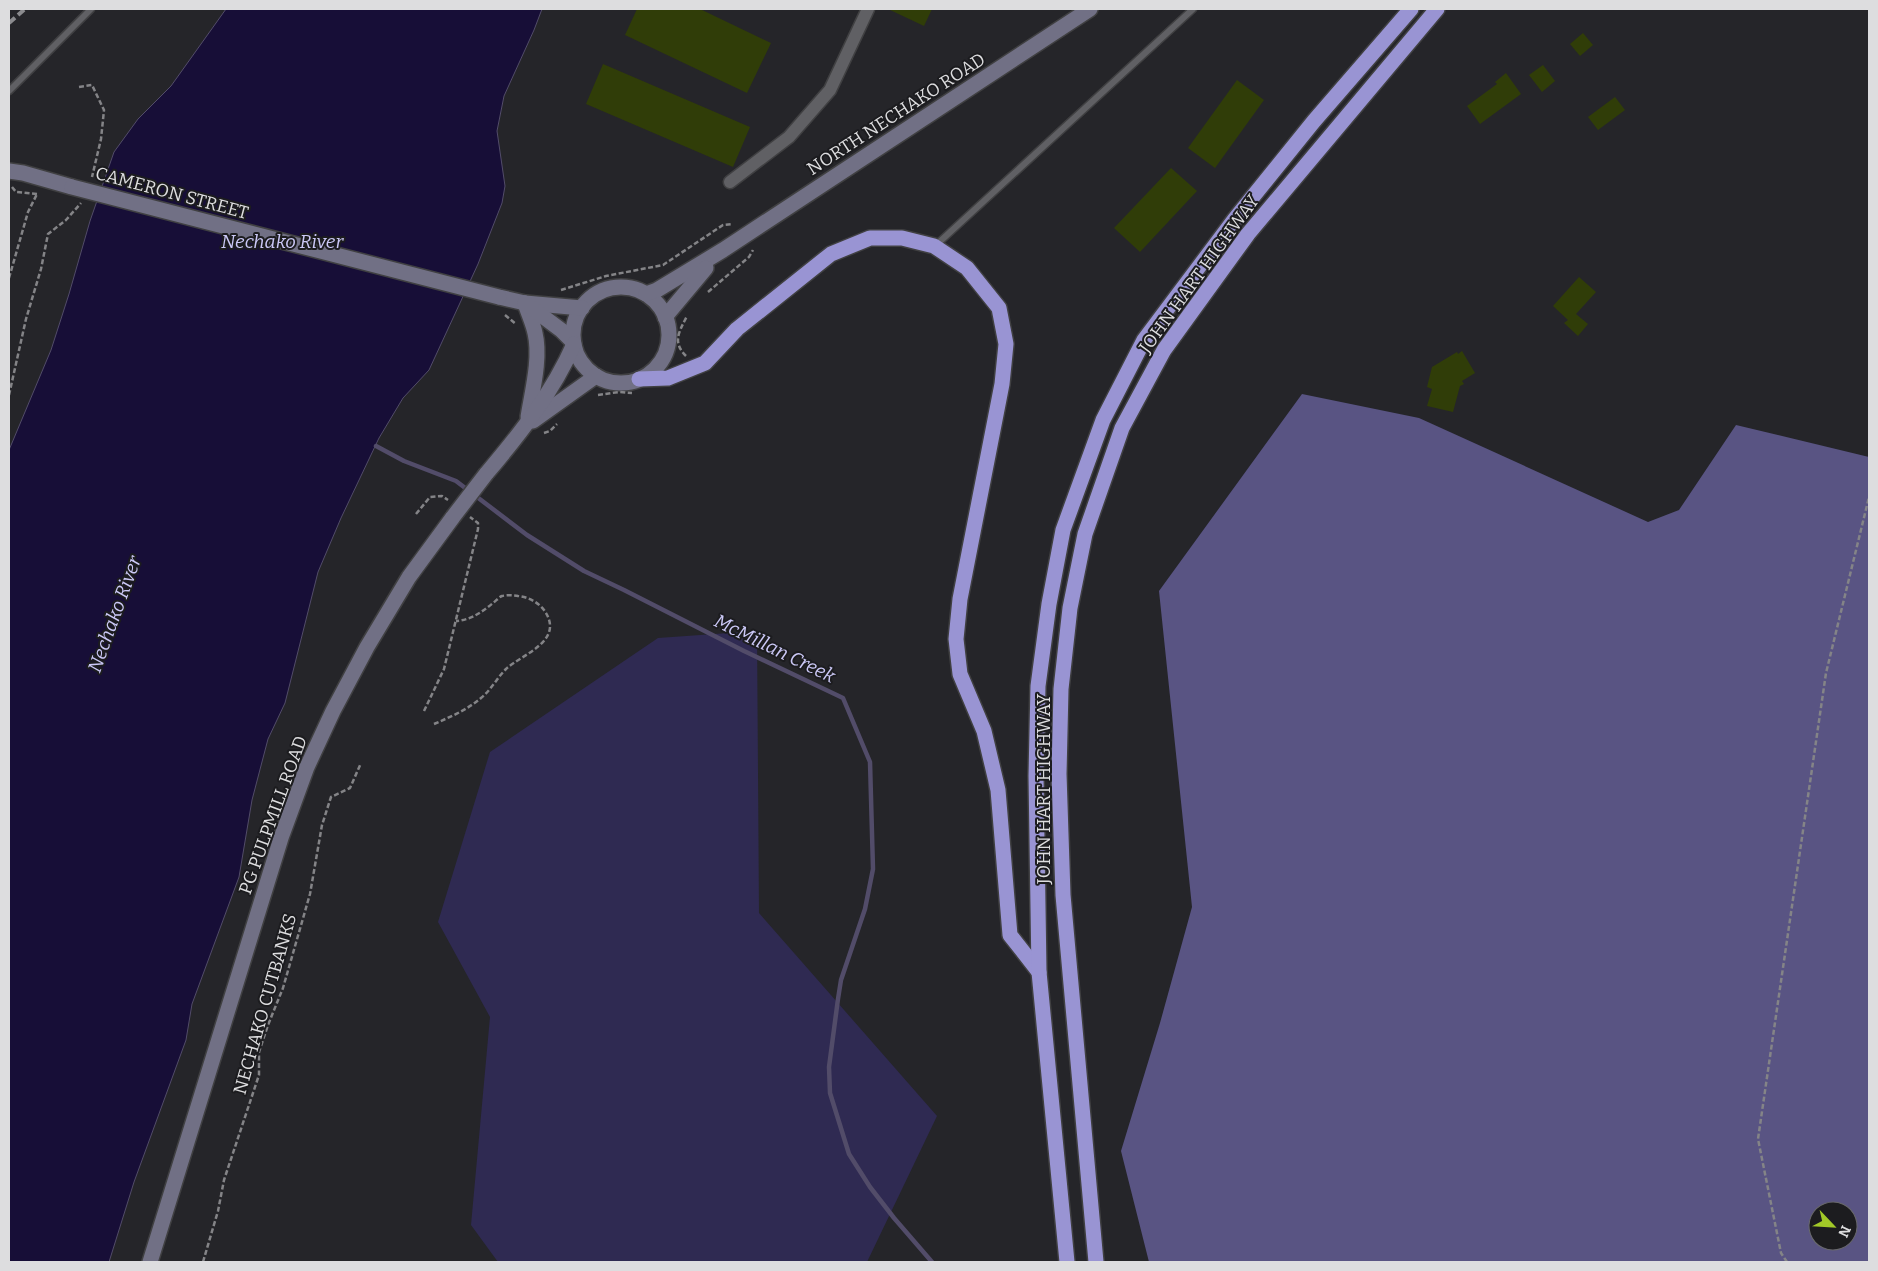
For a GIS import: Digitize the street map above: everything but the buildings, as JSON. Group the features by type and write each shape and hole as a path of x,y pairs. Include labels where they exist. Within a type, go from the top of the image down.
{"highway":[{"name":"JOHN HART HIGHWAY","path":"1067,1262 1039,972 1036,776 1038,686 1049,604 1063,530 1103,420 1144,340 1234,220 1314,121 1412,9"},
{"name":"JOHN HART HIGHWAY","path":"1096,1262 1063,895 1059,774 1061,689 1070,608 1085,534 1122,428 1164,350 1248,234 1437,9"},
{"path":"637,386 668,378 705,363 737,329 831,254 870,238 902,238 934,246 967,268 999,308 1006,344 1002,384 960,599 956,639 960,674 984,732 998,790 1010,935 1039,972"}],"main road":[{"name":"NORTH NECHAKO ROAD","path":"646,294 674,281 723,250 1090,9"},
{"name":"CAMERON STREET","path":"9,171 23,173 78,192 525,303"},
{"name":"NORTH NECHAKO ROAD","path":"665,317 694,280 723,250"},
{"path":"615,287 631,288 646,294 658,304 665,317 669,331 668,346 662,360 637,386 610,382 596,376 584,366 577,355 573,343 573,329 582,308 587,301 600,292 615,287"},
{"path":"525,303 582,308"},
{"path":"525,303 561,330 573,343"},
{"path":"525,303 535,334 536,349 536,374 526,426"},
{"path":"526,426 564,366 573,343"},
{"path":"526,426 596,376"},
{"name":"PG PULPMILL ROAD","path":"150,1262 278,848 307,767 333,711 367,647 409,577 458,514 486,474 526,426"}],"street":[{"path":"730,182 789,137 830,90 868,9"}],"lane":[{"path":"9,91 90,9"},
{"path":"934,246 1193,9"}],"path":[{"path":"79,88 92,85 104,110 101,139 90,180"},
{"path":"9,183 16,192 37,194 28,212 9,278"},
{"path":"9,395 48,234 80,206 78,192"},
{"path":"674,281 663,265 703,238"},
{"path":"706,293 749,256 754,248"},
{"path":"684,294 692,306 678,339 679,348 686,356 695,358 700,356 705,363"},
{"path":"501,313 515,324 520,332"},
{"path":"589,398 598,394 612,393 637,386"},
{"path":"416,514 430,497 442,496 449,501"},
{"path":"1787,1262 1781,1253 1758,1140 1826,674 1869,497"},
{"path":"424,711 444,669 478,529 478,523 458,514"},
{"path":"434,724 459,713 481,698 505,670 537,649 545,641 550,629 548,616 542,608 530,598 516,596 502,596 476,616 456,621"},
{"name":"NECHAKO CUTBANKS","path":"203,1262 218,1211 224,1180 259,1075 259,1052 283,988 310,894 330,797 350,788 361,763"}],"shaded area":[{"path":"1302,394 1419,418 1648,522 1679,510 1736,425 1869,457 1869,1262 1149,1262 1121,1151 1160,1023 1192,907 1159,591"},
{"path":"757,631 759,913 937,1116 867,1262 498,1262 471,1225 490,1017 438,922 490,752 658,638"}],"water":[{"name":"Nechako River","path":"226,9 542,9 504,96 497,131 505,186 502,203 478,264 429,370 403,398 379,438 318,572 285,703 268,739 252,800 239,877 192,1004 186,1040 134,1182 109,1262 9,1262 9,450 51,350 90,221 114,152 138,119 171,86"}],"waterway":[{"name":"McMillan Creek","path":"376,446 404,461 456,481 527,535 584,571 843,698 870,762 873,869 865,909 841,980 829,1067 830,1093 849,1154 870,1187 932,1262"}],"railway":[{"path":"9,23 25,9"}]}
